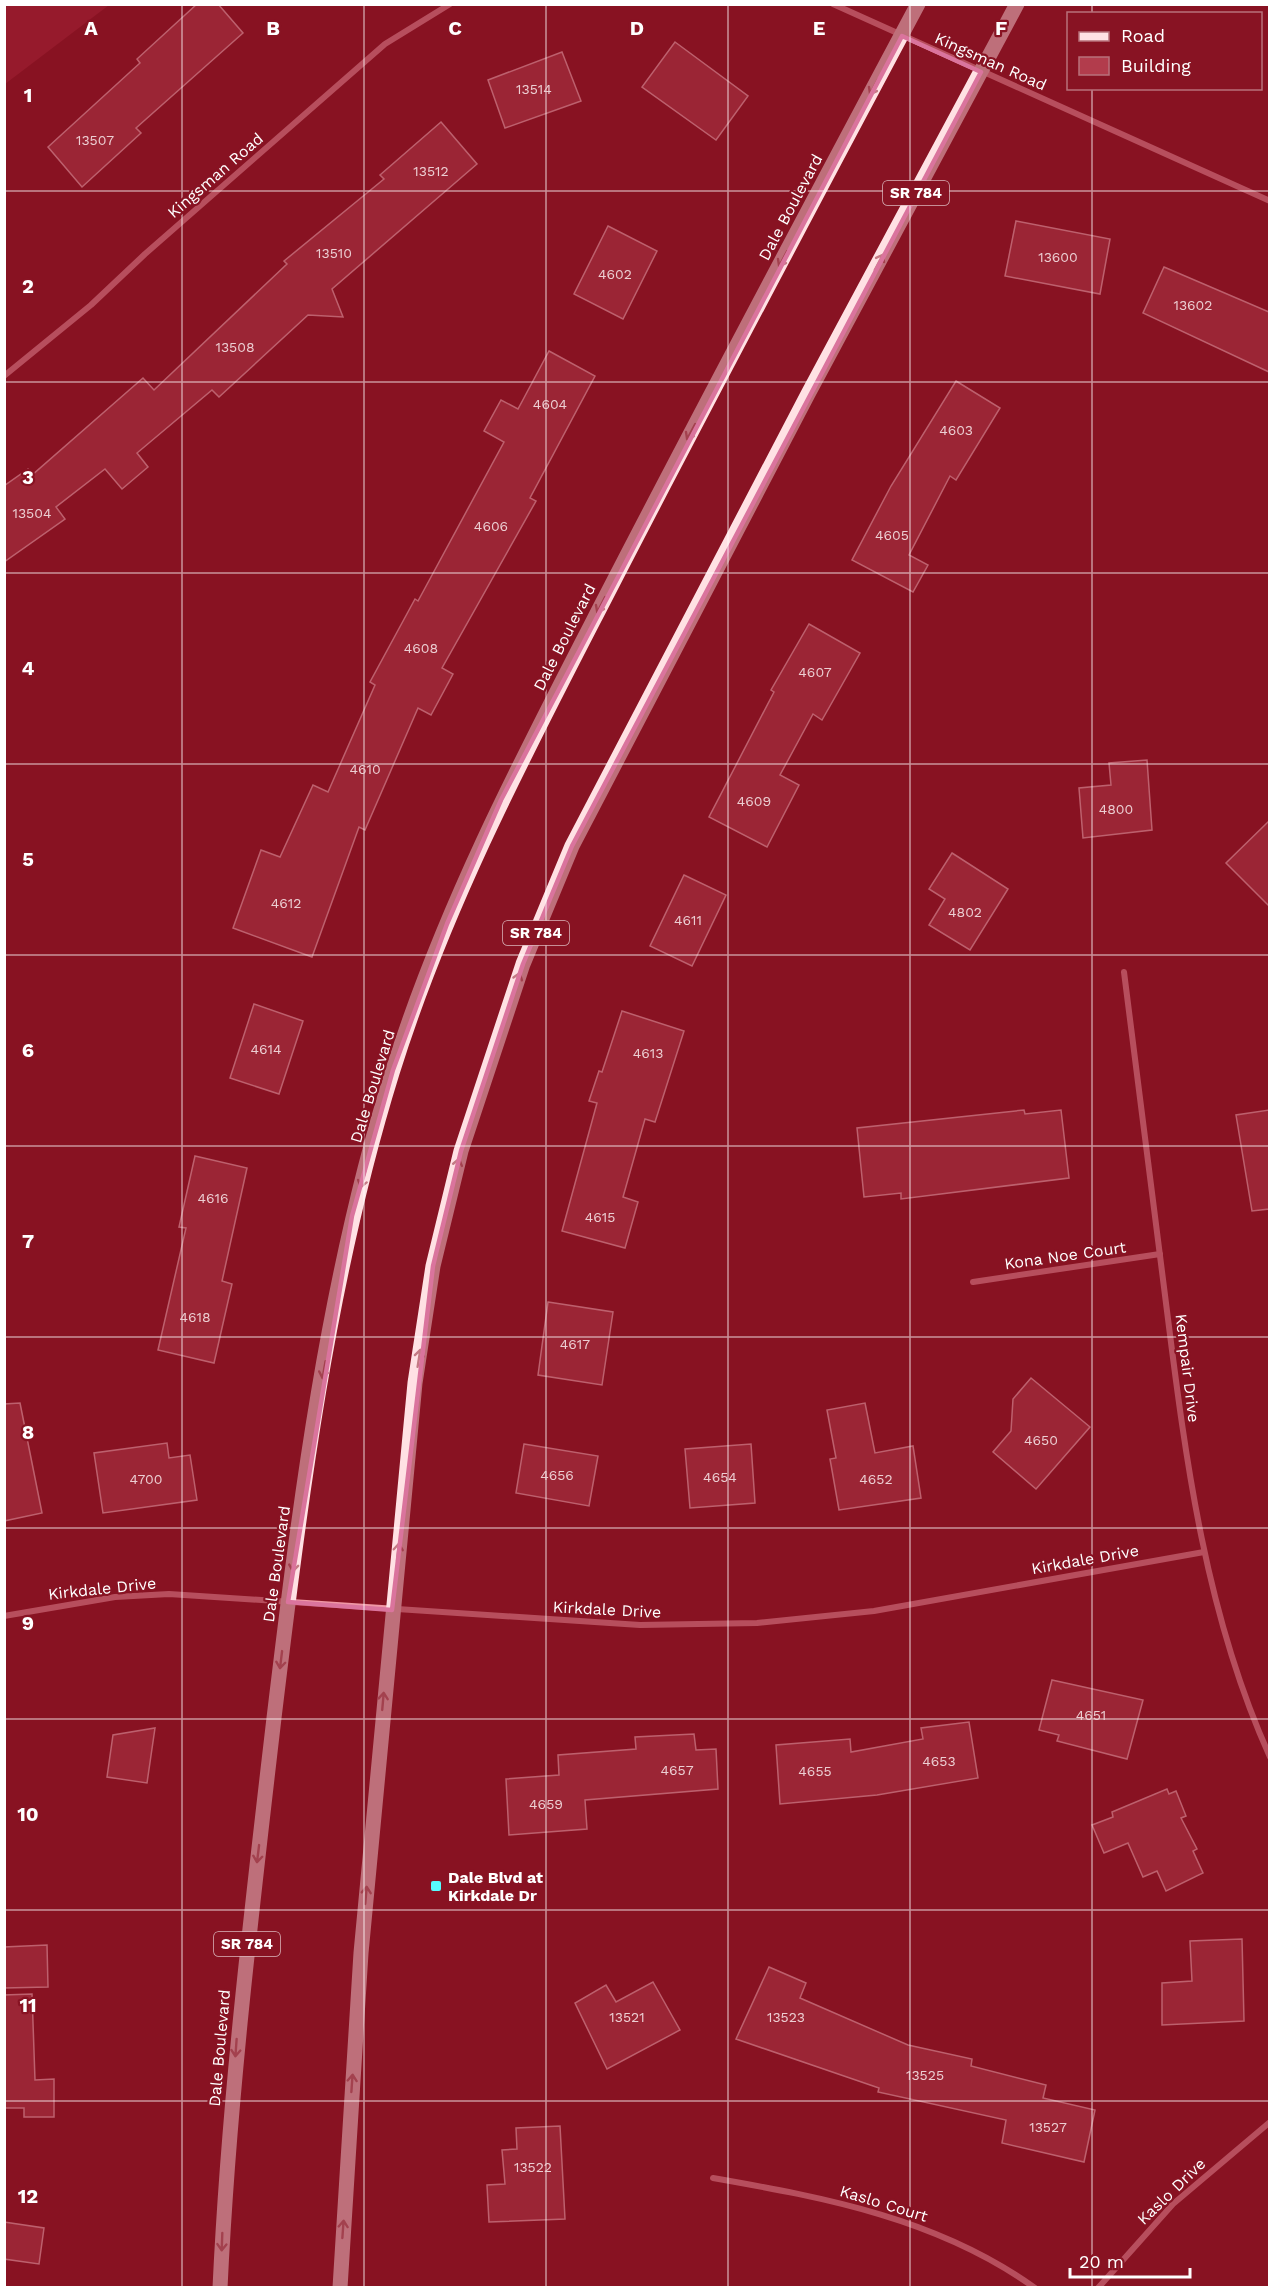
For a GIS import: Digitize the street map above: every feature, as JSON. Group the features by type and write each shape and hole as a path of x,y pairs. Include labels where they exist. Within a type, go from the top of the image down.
{"main road":[{"name":"Dale Boulevard","path":"220,2288 239,2016 288,1602 311,1444 352,1216 393,1070 447,924 511,780 666,480 918,4"},
{"name":"SR 784","path":"340,2288 361,1953 415,1383 433,1266 461,1151 523,964 572,846 813,384 1017,4"}],"street":[{"name":"Kingsman Road","path":"4,376 91,305 145,254 385,44 450,4"},
{"name":"Kingsman Road","path":"833,4 1269,201"},
{"name":"Kempair Drive","path":"1124,972 1185,1450 1204,1552 1236,1668 1269,1756"},
{"name":"Kona Noe Court","path":"973,1281 1160,1254"},
{"name":"Kirkdale Drive","path":"4,1616 115,1597 169,1594 640,1625 757,1623 874,1611 1204,1552"},
{"name":"Kaslo Drive","path":"1098,2288 1173,2204 1269,2122"},
{"name":"Kaslo Court","path":"713,2178 810,2195 882,2213 952,2239 1017,2274 1035,2288"}],"highlighted area":[{"path":"902,36 981,72 572,846 523,964 461,1151 433,1266 392,1610 288,1602 352,1216 393,1070 447,924 501,800"}],"shaded area":[{"path":"5,4 109,4 109,5 5,84"}],"building":[{"path":"197,4 218,4 243,33 136,128 141,133 82,187 48,147 140,63 137,59"},
{"path":"675,42 748,96 716,140 642,87"},
{"path":"562,52 581,101 505,128 488,80"},
{"path":"441,122 477,164 332,289 343,317 308,315 219,397 212,390 137,453 148,467 122,489 105,469 56,507 65,519 4,562 4,486 28,469 32,475 143,378 154,390 287,264 284,261 384,179 380,175"},
{"path":"1016,221 1110,239 1100,294 1005,276"},
{"path":"608,226 657,251 623,319 574,294"},
{"path":"1164,267 1269,312 1269,372 1143,313"},
{"path":"549,351 595,376 530,498 536,501 442,668 453,674 431,715 418,708 365,830 359,827 312,957 233,928 261,850 280,857 313,785 328,792 375,685 370,682 415,599 418,601 504,442 484,431 501,400 518,409"},
{"path":"956,381 1000,408 956,480 950,476 909,555 928,565 913,592 852,560 891,486"},
{"path":"809,624 860,653 822,720 813,714 780,775 799,785 767,847 709,817 774,692 771,690"},
{"path":"1147,760 1152,830 1083,838 1079,788 1111,785 1109,763"},
{"path":"1269,821 1269,906 1226,863"},
{"path":"952,853 1008,889 970,950 929,925 945,899 929,889"},
{"path":"684,875 726,895 692,966 650,946"},
{"path":"254,1004 303,1021 279,1094 230,1078"},
{"path":"622,1011 684,1031 655,1122 645,1119 623,1197 638,1202 625,1248 562,1231 597,1103 589,1101 599,1071 602,1072"},
{"path":"1024,1110 1025,1114 1061,1110 1069,1178 901,1199 901,1193 864,1197 857,1128"},
{"path":"1269,1110 1269,1209 1252,1211 1236,1115"},
{"path":"195,1156 247,1168 222,1281 232,1284 214,1363 158,1350 186,1228 179,1227"},
{"path":"548,1302 613,1312 602,1385 538,1375"},
{"path":"1031,1378 1090,1427 1036,1489 993,1452 1011,1431 1013,1399"},
{"path":"20,1403 42,1513 4,1521 4,1404"},
{"path":"865,1403 875,1453 913,1446 921,1498 839,1510 830,1459 836,1458 827,1410"},
{"path":"167,1443 169,1458 190,1455 197,1500 103,1513 94,1453"},
{"path":"524,1444 598,1456 589,1506 516,1493"},
{"path":"751,1444 755,1503 690,1508 685,1449"},
{"path":"1052,1680 1143,1700 1127,1759 1057,1741 1059,1735 1039,1730"},
{"path":"969,1722 978,1778 877,1795 780,1804 776,1745 850,1739 851,1752 923,1739 921,1728"},
{"path":"155,1728 147,1783 107,1777 113,1735"},
{"path":"694,1734 696,1750 716,1749 718,1789 585,1800 587,1829 509,1835 506,1779 559,1775 558,1755 636,1749 635,1737"},
{"path":"1167,1789 1169,1794 1176,1791 1186,1816 1181,1818 1197,1849 1193,1851 1203,1873 1166,1891 1157,1871 1143,1877 1128,1843 1104,1853 1092,1825 1113,1817 1112,1812"},
{"path":"1242,1939 1244,2021 1162,2025 1162,1983 1192,1981 1190,1941"},
{"path":"47,1945 48,1987 4,1988 4,1947"},
{"path":"769,1967 806,1983 800,1998 908,2045 972,2059 971,2066 1046,2085 1043,2098 1095,2110 1084,2162 1002,2143 1006,2120 878,2092 879,2088 736,2039"},
{"path":"653,1982 680,2030 607,2069 575,2003 606,1985 616,2002"},
{"path":"32,1994 35,2080 54,2079 54,2117 24,2117 24,2108 4,2108 4,1995"},
{"path":"560,2126 565,2219 489,2222 487,2185 505,2184 502,2150 517,2149 516,2128"},
{"path":"4,2222 44,2228 39,2264 4,2259"}],"place":[{"name":"Dale Blvd at Kirkdale Dr","path":"436,1886"}]}
